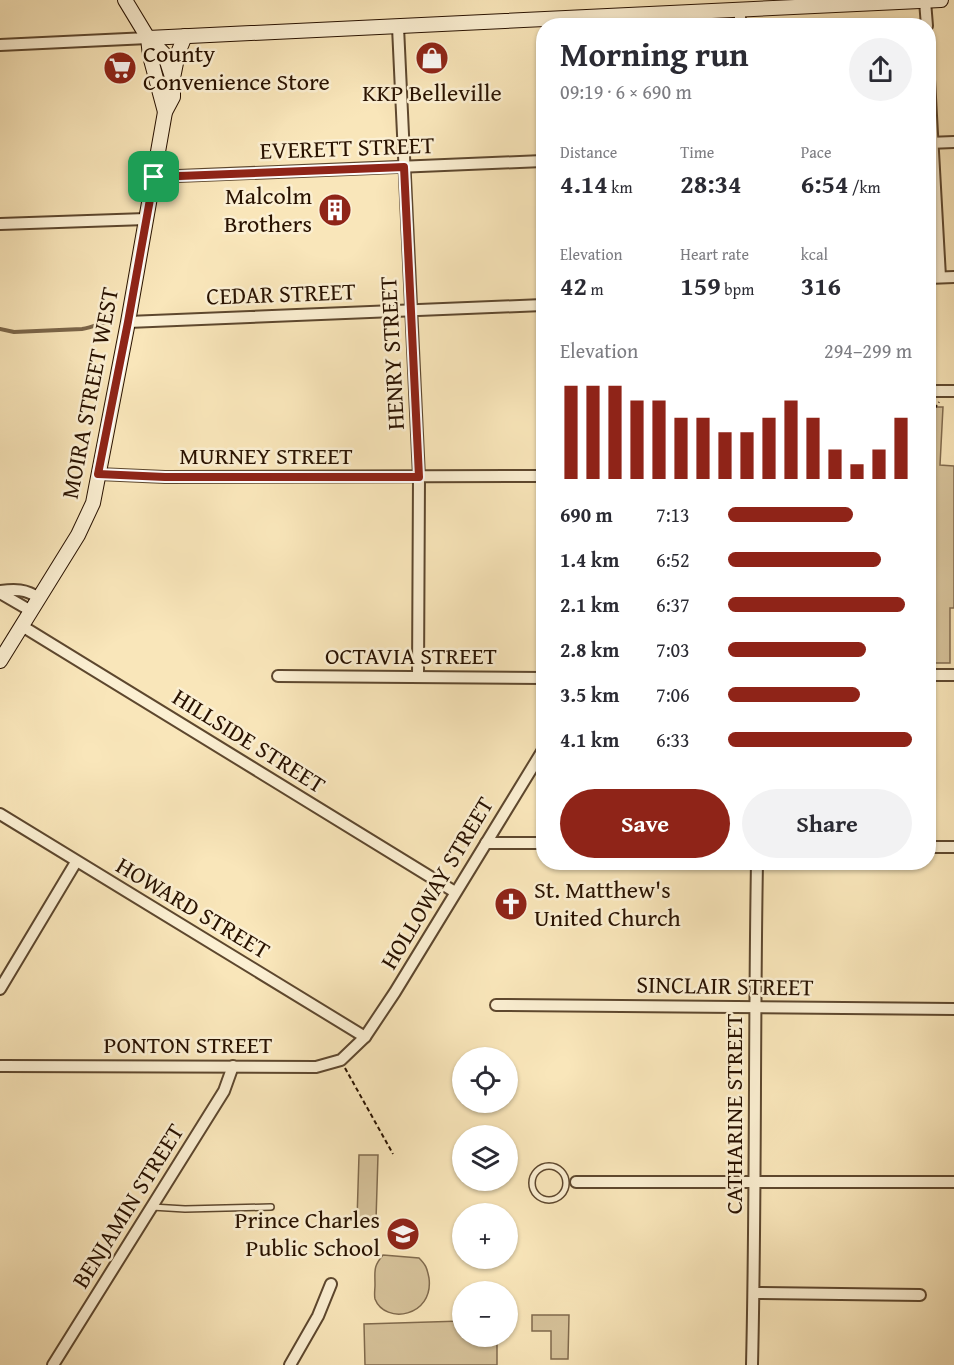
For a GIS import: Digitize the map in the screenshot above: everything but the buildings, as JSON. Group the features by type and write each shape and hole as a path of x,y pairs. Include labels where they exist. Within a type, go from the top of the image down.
{"main road":[{"name":"MOIRA STREET WEST","path":"0,661 88,516 93,502 165,112 173,97 173,80 165,55 148,38 125,0"},
{"path":"579,18 941,0"},
{"path":"148,38 536,20"},
{"path":"173,80 178,53 185,36"},
{"name":"MOIRA STREET WEST","path":"148,38 150,56 165,112"}],"street":[{"path":"925,1 926,18"},
{"path":"740,10 740,18"},
{"name":"HENRY STREET","path":"398,27 419,477 418,677"},
{"path":"0,45 148,38"},
{"path":"936,143 954,142"},
{"name":"EVERETT STREET","path":"154,177 536,161"},
{"path":"0,224 146,219"},
{"path":"936,223 940,277"},
{"path":"936,278 954,277"},
{"name":"CEDAR STREET","path":"128,322 536,304"},
{"path":"936,391 954,391"},
{"name":"MURNEY STREET","path":"98,474 165,477 536,476"},
{"path":"0,592 17,589 30,592 39,598"},
{"path":"0,592 31,611"},
{"name":"HILLSIDE STREET","path":"22,626 455,892"},
{"path":"936,675 954,675"},
{"name":"OCTAVIA STREET","path":"278,676 536,678"},
{"name":"HOLLOWAY STREET","path":"365,1037 536,761"},
{"name":"HOWARD STREET","path":"0,814 365,1037"},
{"path":"486,843 536,843"},
{"path":"936,847 954,848"},
{"path":"0,989 76,862"},
{"name":"CATHARINE STREET","path":"752,1365 756,1182 754,1007 757,870"},
{"name":"SINCLAIR STREET","path":"496,1005 954,1009"},
{"path":"341,1060 365,1037"},
{"name":"PONTON STREET","path":"0,1066 316,1067 341,1060"},
{"name":"BENJAMIN STREET","path":"53,1365 224,1091 233,1066"},
{"path":"571,1182 954,1182"},
{"path":"290,1365 318,1316 331,1284"},
{"path":"754,1293 920,1295"}],"lane":[{"path":"548,1165 563,1172 571,1182 559,1197 548,1200 535,1192 532,1183 535,1173 548,1165"},
{"path":"152,1207 185,1209 271,1207"}],"path":[{"path":"936,405 939,401"},
{"path":"341,1060 393,1154"}],"shaded area":[{"path":"936,407 943,407 940,465 954,466 954,608 950,608 950,663 936,663"},
{"path":"359,1155 378,1155 376,1220 357,1220"},
{"path":"383,1255 419,1258 425,1265 429,1278 429,1291 417,1309 398,1314 380,1307 375,1299 375,1269"},
{"path":"532,1315 569,1315 568,1359 551,1359 551,1331 532,1331"},
{"path":"452,1321 452,1347 497,1347 497,1365 365,1365 364,1324"}],"waterway":[{"path":"0,329 14,332 82,329 109,321"}],"place":[{"name":"KKP Belleville","path":"432,58"},
{"name":"County Convenience Store","path":"120,68"},
{"name":"Malcolm Brothers","path":"335,210"},
{"name":"St. Matthew's United Church","path":"511,904"},
{"name":"Prince Charles Public School","path":"403,1234"}],"route":[{"path":"404,167 419,477 165,477 98,474 154,177 404,167"}]}
